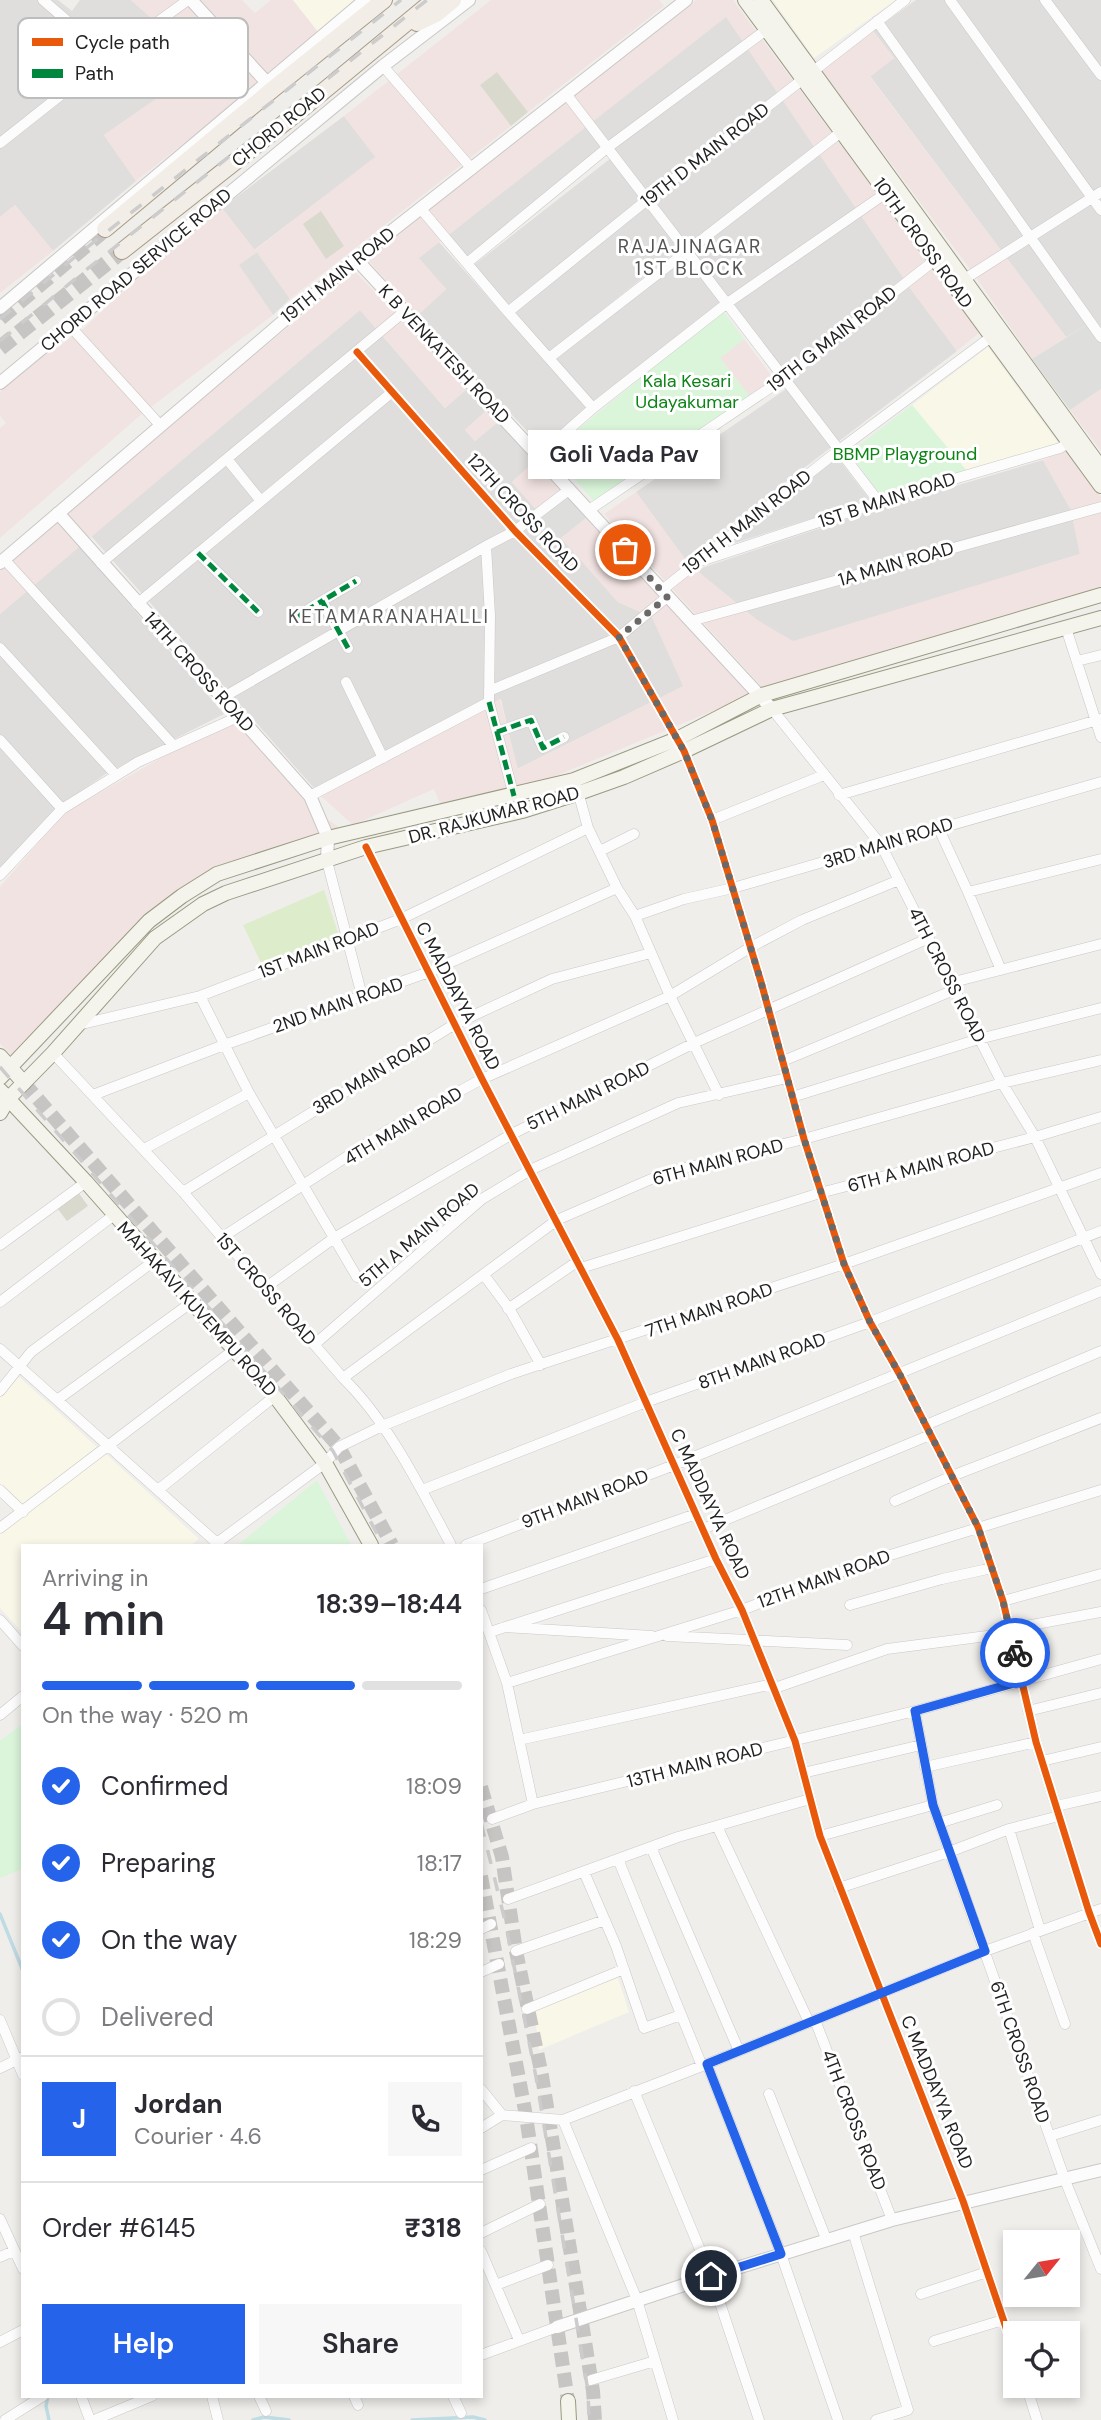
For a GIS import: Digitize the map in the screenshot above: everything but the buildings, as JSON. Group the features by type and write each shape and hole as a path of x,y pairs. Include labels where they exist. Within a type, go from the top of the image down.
{"main road":[{"name":"CHORD ROAD","path":"105,229 270,85 384,0"},
{"name":"CHORD ROAD","path":"122,251 286,122 434,0"},
{"path":"401,27 436,13 453,0"},
{"name":"10TH CROSS ROAD","path":"745,0 766,30 808,75 1074,439 1101,486"},
{"name":"10TH CROSS ROAD","path":"761,0 841,132 935,260 959,282"},
{"name":"10TH CROSS ROAD","path":"1074,439 1101,468"},
{"name":"DR. RAJKUMAR ROAD","path":"681,745 762,695 1101,595"},
{"name":"DR. RAJKUMAR ROAD","path":"0,1113 4,1095 24,1083 53,1054 155,938 202,904 226,893 366,847 522,811 772,709 1101,618"},
{"name":"DR. RAJKUMAR ROAD","path":"3,1067 149,921 217,874 328,838 514,796 576,787"},
{"path":"514,796 522,811"},
{"path":"3,1067 24,1083"},
{"name":"MAHAKAVI KUVEMPU ROAD","path":"4,1095 86,1182 275,1396 326,1463 370,1544"},
{"path":"568,2401 569,2420"}],"street":[{"path":"43,0 64,18"},
{"path":"164,18 189,0 206,18"},
{"path":"0,307 270,85 365,0"},
{"name":"CHORD ROAD SERVICE ROAD","path":"0,383 383,66 469,0"},
{"name":"19TH MAIN ROAD","path":"2,561 356,259 687,0"},
{"name":"19TH D MAIN ROAD","path":"508,312 905,0"},
{"path":"950,0 1096,194 1101,210"},
{"path":"1045,0 1101,75"},
{"path":"877,21 1030,237 1097,320 1101,337"},
{"path":"467,263 607,148 766,30"},
{"path":"248,62 270,85"},
{"path":"383,66 472,169"},
{"path":"567,95 879,502"},
{"path":"0,143 57,98"},
{"path":"549,358 841,132"},
{"path":"539,456 593,408 726,304 886,193"},
{"path":"959,282 1096,194"},
{"path":"421,209 593,408"},
{"name":"K B VENKATESH ROAD","path":"356,259 664,594 762,695"},
{"name":"19TH G MAIN ROAD","path":"589,510 783,379 935,260"},
{"path":"101,563 405,312"},
{"path":"69,325 160,425"},
{"name":"19TH H MAIN ROAD","path":"489,696 619,637 695,563 839,450 996,333"},
{"name":"12TH CROSS ROAD","path":"356,352 515,531 619,637 681,745 712,820 751,947 820,1193 844,1264 870,1322 978,1527 1003,1601 1036,1742 1101,1944"},
{"path":"137,604 391,393"},
{"name":"1ST B MAIN ROAD","path":"695,563 879,502 1060,448 1074,439"},
{"path":"227,459 261,501"},
{"path":"222,698 515,531 570,489"},
{"name":"1A MAIN ROAD","path":"691,621 1101,507"},
{"name":"14TH CROSS ROAD","path":"58,513 310,796 328,838"},
{"path":"486,546 489,696 514,796"},
{"path":"198,553 258,612"},
{"path":"2,561 173,745"},
{"path":"293,619 356,581"},
{"path":"322,601 348,648"},
{"path":"1066,628 1099,720 1101,737"},
{"path":"0,648 116,775"},
{"path":"1077,661 1101,654"},
{"path":"346,682 383,758"},
{"name":"4TH CROSS ROAD","path":"762,695 881,845 1002,1083 1035,1138 1101,1274"},
{"path":"310,796 383,758 489,696"},
{"path":"1,872 62,809 116,775 173,745 240,716"},
{"path":"497,732 531,720 543,748 564,737"},
{"path":"839,795 1099,720"},
{"path":"0,740 62,809"},
{"path":"712,820 824,775"},
{"name":"3RD MAIN ROAD","path":"635,916 684,898 733,888 1101,782"},
{"path":"576,787 588,828 617,888 635,916 670,996 719,1094"},
{"path":"938,827 1001,970"},
{"name":"1ST MAIN ROAD","path":"77,1026 200,996 401,919 588,828"},
{"path":"600,851 634,834"},
{"path":"328,838 327,861 362,996"},
{"name":"C MADDAYYA ROAD","path":"366,847 482,1079 618,1340 716,1559 743,1610 795,1741 820,1836 839,1888 963,2202 1003,2320"},
{"path":"968,892 1101,859"},
{"name":"4TH MAIN ROAD","path":"221,1238 388,1130 482,1079 670,996 802,920 900,880"},
{"name":"2ND MAIN ROAD","path":"93,1095 429,972 617,888"},
{"name":"5TH MAIN ROAD","path":"265,1288 334,1238 512,1134 694,1043 929,938"},
{"path":"783,1061 952,986 1001,970 1101,944"},
{"name":"3RD MAIN ROAD","path":"183,1192 456,1024 552,979 652,953"},
{"path":"200,996 249,1093 357,1277"},
{"path":"793,1097 979,1039 1101,1009"},
{"name":"1ST CROSS ROAD","path":"53,1054 183,1192 343,1378 365,1399 422,1490 451,1544"},
{"name":"6TH MAIN ROAD","path":"343,1378 556,1220 665,1173 804,1139 1002,1083 1101,1060"},
{"name":"5TH A MAIN ROAD","path":"315,1344 482,1199 530,1170 678,1103 787,1078"},
{"path":"144,1149 249,1093"},
{"name":"6TH A MAIN ROAD","path":"508,1308 580,1265 820,1193 1035,1138 1101,1117"},
{"name":"7TH MAIN ROAD","path":"215,1544 326,1463 339,1447 382,1426 511,1374 844,1264 1101,1173"},
{"path":"0,1245 86,1182"},
{"path":"0,1302 114,1215"},
{"name":"8TH MAIN ROAD","path":"422,1490 646,1402 870,1322 1101,1231"},
{"path":"0,1391 31,1352 154,1261"},
{"path":"484,1275 508,1308 541,1365"},
{"name":"9TH MAIN ROAD","path":"469,1544 900,1375 1101,1291"},
{"path":"57,1400 192,1302"},
{"path":"0,1349 215,1544"},
{"path":"0,1528 234,1349"},
{"path":"926,1424 1101,1351"},
{"path":"158,1490 275,1396"},
{"path":"895,1501 1101,1418"},
{"path":"704,1529 930,1435"},
{"path":"0,1490 23,1512"},
{"name":"12TH MAIN ROAD","path":"508,1683 743,1610 858,1564 1101,1490"},
{"path":"483,1587 696,1514"},
{"path":"490,1632 716,1559"},
{"path":"850,1605 992,1568"},
{"path":"1003,1601 1101,1574"},
{"path":"519,1740 774,1686 887,1649 1010,1631 1101,1612"},
{"path":"483,1615 508,1683 533,1804"},
{"path":"0,1620 21,1644"},
{"path":"505,1627 847,1645"},
{"name":"13TH MAIN ROAD","path":"492,1819 533,1804 915,1711 1101,1658"},
{"path":"1028,1711 1101,1693"},
{"path":"0,1714 21,1698"},
{"name":"6TH CROSS ROAD","path":"915,1711 933,1805 1065,2180 1096,2241 1101,2269"},
{"path":"925,1767 1036,1742"},
{"path":"803,1773 921,1745"},
{"path":"1042,1761 1101,1747"},
{"path":"839,1888 949,1852 1101,1796"},
{"path":"508,1899 651,1847 810,1798"},
{"path":"820,1836 933,1805"},
{"path":"939,1823 997,1805"},
{"name":"4TH CROSS ROAD","path":"717,1826 812,2021 892,2220"},
{"path":"1009,1829 1065,2024"},
{"path":"651,1847 739,2051"},
{"path":"618,1860 781,2254 838,2420"},
{"path":"584,1872 624,1969 644,2028 681,2015"},
{"path":"483,2127 502,2115 563,2120 985,1951 1101,1909"},
{"path":"516,1951 605,1920"},
{"path":"483,1971 499,1964"},
{"path":"527,2008 624,1969"},
{"path":"0,2020 20,2059 0,2068"},
{"path":"483,2091 502,2115"},
{"path":"634,2091 711,2276 759,2420"},
{"path":"769,2094 827,2241"},
{"path":"563,2120 637,2300 673,2420"},
{"path":"1050,2136 1101,2120"},
{"path":"483,2169 531,2148"},
{"path":"483,2354 637,2300 892,2220 1101,2170"},
{"path":"483,2232 540,2204"},
{"path":"0,2219 21,2264"},
{"path":"853,2232 908,2410 890,2418 876,2420"},
{"path":"0,2257 15,2251"},
{"path":"483,2256 519,2340"},
{"path":"496,2285 548,2265"},
{"path":"921,2294 987,2272"},
{"path":"934,2340 1003,2320"},
{"path":"0,2342 21,2331"},
{"path":"591,2380 655,2361"},
{"path":"5,2420 40,2398"},
{"path":"81,2398 92,2420 147,2398"},
{"path":"212,2398 218,2420"},
{"path":"260,2398 266,2411"},
{"path":"454,2398 461,2413"},
{"path":"1030,2398 1037,2420"}],"shaded area":[{"path":"0,0 58,0 72,11 80,0 131,0 151,18 18,18 18,98 158,98 104,135 136,181 53,251 15,205 0,217"},
{"path":"131,0 182,0 199,18 151,18"},
{"path":"198,0 242,0 255,13 271,0 293,0 319,33 266,77 248,57 248,18 214,18"},
{"path":"293,0 355,0 356,2 319,33"},
{"path":"491,0 659,0 664,6 528,112 497,72 480,85 511,126 290,299 257,252 239,265 273,315 143,413 0,538 0,428 6,423 0,416 0,392 45,355 82,330 148,268 222,208 255,250 375,157 344,116"},
{"path":"696,0 733,0 980,332 957,351 913,292 726,17 419,258 446,289 418,315 366,258"},
{"path":"773,0 896,0 814,58"},
{"path":"916,0 1101,0 1101,341 1089,323 1066,337 870,76 894,58 873,31"},
{"path":"726,16 913,292 957,351 685,559 636,492 792,385 612,149 468,262 447,236"},
{"path":"873,31 894,58 870,77 1066,337 1032,359 973,273 821,70"},
{"path":"248,69 261,82 248,92"},
{"path":"497,72 528,112 511,126 480,85"},
{"path":"157,98 241,98 136,181 104,135"},
{"path":"344,116 376,157 254,250 222,208"},
{"path":"611,158 644,201 508,308 474,265"},
{"path":"15,205 53,251 0,293 0,217"},
{"path":"647,206 680,248 548,353 515,311"},
{"path":"321,211 344,246 326,259 303,224"},
{"path":"439,242 587,409 543,448 418,315 446,289 418,258"},
{"path":"257,252 290,299 273,315 238,265"},
{"path":"685,257 721,304 594,401 554,358"},
{"path":"355,272 469,387 445,408 360,310 0,614 0,571 171,424"},
{"path":"360,310 445,408 469,387 488,409 465,430 475,441 499,421 535,461 512,482 618,602 652,617 684,686 517,769 501,699 321,796 91,536"},
{"path":"1089,323 1101,341 1101,389 1070,410 1032,359"},
{"path":"744,339 774,379 750,397 720,358"},
{"path":"988,347 1058,443 966,470 912,405"},
{"path":"1101,389 1101,451 1070,410"},
{"path":"488,409 499,421 475,441 465,430"},
{"path":"1066,450 1101,497 1101,587 762,687 604,514 636,492 696,570 757,620 793,641 1080,554 1071,510 1043,460"},
{"path":"837,457 870,500 719,548"},
{"path":"1043,460 1071,510 1080,554 793,642 757,620 696,570 877,509"},
{"path":"535,461 564,490 538,512 512,482"},
{"path":"566,494 586,518 561,538 540,515"},
{"path":"586,518 751,695 529,787 441,806 434,789 353,825 321,796 500,699 518,769 683,686 652,617 618,602 561,538"},
{"path":"79,546 224,714 107,773 58,807 0,868 0,614"},
{"path":"238,721 309,806 340,828 215,870 146,918 14,1059 0,1043 0,887 64,813 175,750"},
{"path":"78,1192 88,1206 67,1221 57,1208"},
{"path":"18,1376 97,1447 24,1506 0,1484 0,1397"},
{"path":"106,1454 199,1539 192,1544 21,1544 21,1631 0,1608 0,1531"},
{"path":"618,1978 629,2012 539,2050 534,2009"}],"green space":[{"name":"Kala Kesari Udayakumar","path":"723,311 744,339 720,358 750,397 595,502 550,452"},
{"name":"BBMP Playground","path":"912,405 966,470 882,497 849,453"},
{"path":"324,890 339,936 261,963 243,925"},
{"path":"317,1480 350,1544 239,1544"},
{"path":"21,1725 21,1870 0,1878 0,1741"}],"waterway":[{"path":"0,1914 21,1966"},
{"path":"48,2398 46,2406 49,2420"},
{"path":"253,2420 264,2417 289,2420"},
{"path":"412,2420 473,2417 485,2420"}],"tunnel":[{"path":"0,318 105,229"},
{"path":"0,348 122,251"},
{"path":"24,1083 339,1447 391,1544"},
{"path":"483,1794 502,1857 516,1951 542,2076 593,2391 595,2420"},
{"path":"483,1887 526,2116 568,2401"}],"railway":[{"path":"0,319 401,0"},
{"path":"0,341 427,0"},
{"path":"0,1067 333,1451 382,1544"},
{"path":"483,1831 505,1921 536,2077 588,2391 589,2420"}],"marked path":[{"path":"198,553 258,612"},
{"path":"348,648 322,601 356,581"},
{"path":"293,619 322,601"},
{"path":"489,702 514,796"},
{"path":"497,732 531,720 543,748 564,737"}],"cycle path":[{"path":"357,352 515,531 619,637 684,751 712,820 761,982 804,1139 844,1264 870,1322 978,1527 1003,1601 1036,1742 1101,1944"},
{"path":"366,847 482,1079 618,1340 716,1559 742,1610 795,1741 820,1836 963,2201 1004,2321"}],"way so far":[{"path":"625,550 667,597 619,637 684,751 712,820 820,1193 844,1264 870,1322 978,1527 1003,1601 1015,1653"}],"place":[{"name":"Goli Vada Pav","path":"625,550"}],"district":[{"name":"RAJAJINAGAR 1ST BLOCK","path":"690,257"},
{"name":"KETAMARANAHALLI","path":"389,616"}],"route":[{"path":"711,2276 781,2254 707,2064 985,1951 933,1805 915,1711 1021,1681 1015,1653"}]}
